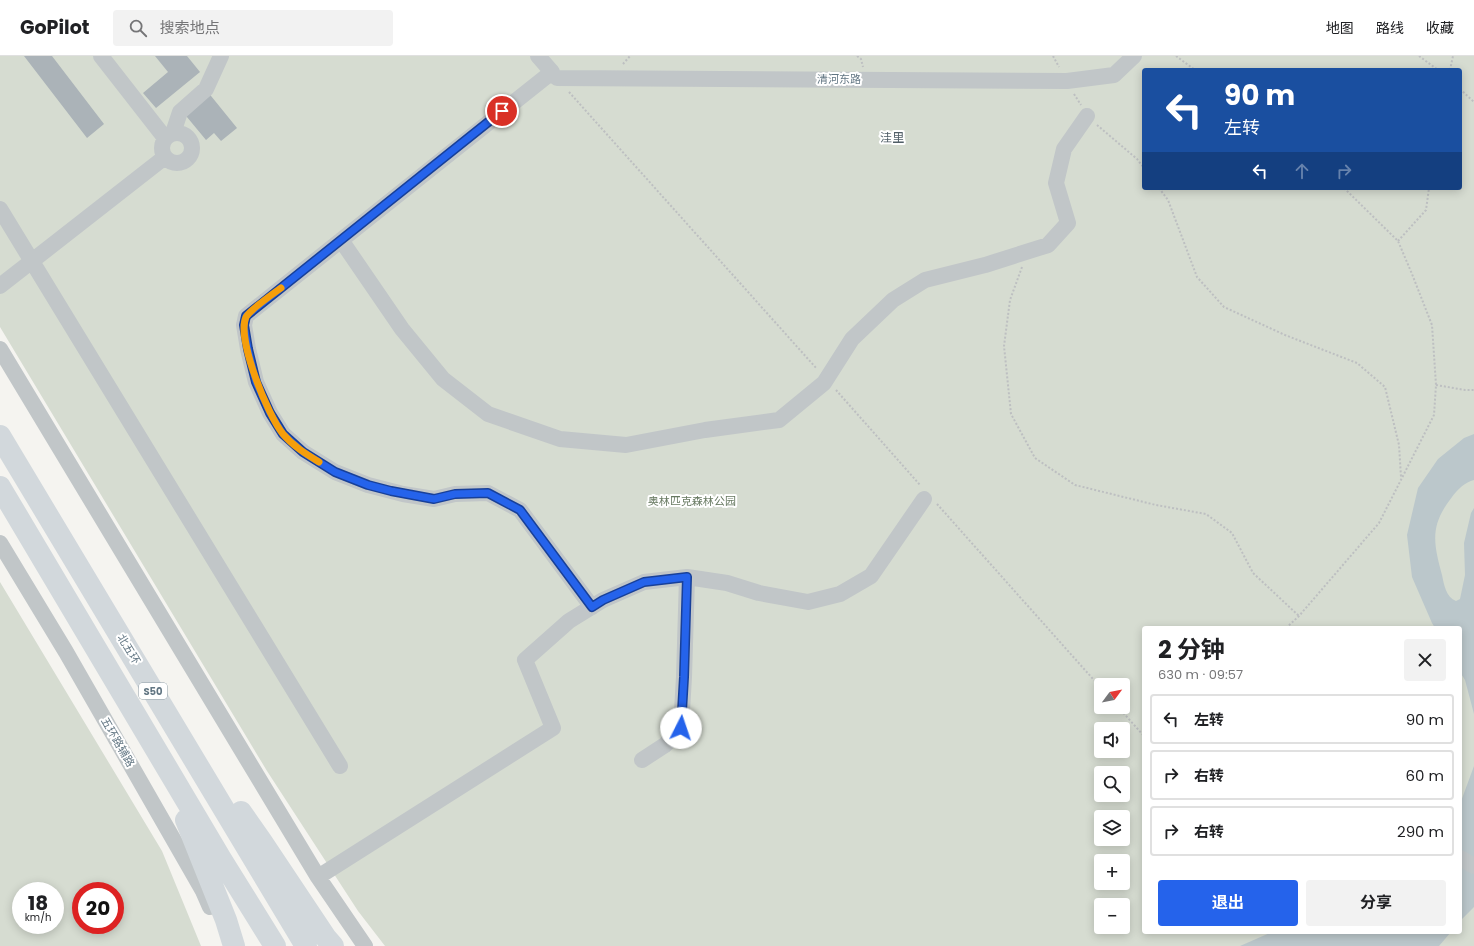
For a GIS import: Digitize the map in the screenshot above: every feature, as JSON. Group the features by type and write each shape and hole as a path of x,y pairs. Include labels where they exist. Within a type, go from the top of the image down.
{"highway":[{"name":"北五环","path":"0,436 306,946"},
{"name":"S50","path":"0,487 275,946"},
{"path":"149,683 262,842 326,938 333,946"},
{"path":"167,768 197,850 226,920 234,946"}],"street":[{"path":"101,56 169,136"},
{"path":"169,136 183,134 190,141 192,145 190,155 183,162 173,163 165,157 161,148 169,136 180,112 206,89 222,56"},
{"path":"538,56 557,76 341,240 246,316 244,325 256,382 270,413 283,434 303,452 335,472 368,485 403,494 434,499 455,494 488,493 520,510 592,607"},
{"name":"清河东路","path":"557,76 1067,81 1114,75 1134,56"},
{"path":"341,240 402,329 443,379 488,414 560,439 626,445 706,430 779,420 824,383 852,339 893,300 924,280 985,265 1048,245 1068,223 1056,182 1064,149 1087,116"},
{"path":"0,286 165,157"},
{"path":"0,209 340,766"},
{"path":"0,349 318,877 365,946"},
{"path":"318,877 553,728 524,660 569,622 603,600 644,582 687,577 727,583 759,593 808,602 840,594 872,576 924,499"},
{"name":"五环路辅路","path":"0,543 66,652 203,890 225,946"},
{"path":"642,760 665,745 681,728 687,577"},
{"path":"1462,859 1474,866"}],"path":[{"path":"1176,56 1192,68"},
{"path":"1418,56 1435,68"},
{"path":"1451,68 1454,56"},
{"path":"1462,91 1474,102"},
{"path":"1160,190 1168,200 1197,276 1224,307 1285,335 1357,363 1385,387 1399,445 1402,478"},
{"path":"1288,626 1299,616 1379,523 1434,415 1436,385 1432,325 1398,242 1346,190"},
{"path":"1398,242 1426,210 1429,190"},
{"path":"1028,251 1010,300 1004,346 1011,414 1035,458 1075,485 1156,505 1206,514 1232,533 1253,573 1299,616"},
{"path":"1436,385 1474,390"},
{"path":"1124,714 1142,734"}],"green space":[{"name":"奥林匹克森林公园","path":"0,56 1474,56 1474,946 385,946 358,911 267,771 0,327"},
{"path":"0,582 162,851 201,946 0,946"}],"shaded area":[{"path":"1474,434 1474,480 1462,486 1445,507 1437,525 1435,543 1445,587 1450,597 1456,601 1460,599 1465,575 1464,543 1471,513 1474,508 1474,714 1465,680 1462,675 1462,626 1434,626 1412,577 1407,535 1418,488 1438,459 1464,438"},
{"path":"1474,766 1474,907 1462,919 1462,799"},
{"path":"1267,934 1449,934 1439,946 1240,946"}],"building":[{"path":"24,56 52,56 104,124 87,138"},
{"path":"155,56 187,56 200,72 156,108 143,93 168,72"},
{"path":"207,91 237,128 221,141 214,133 206,140 182,111"}],"slow traffic":[{"path":"281,288 246,316 244,325 248,349 256,382 270,413 283,434 303,452 319,462"}],"district":[{"name":"洼里","path":"892,138"}],"route":[{"path":"502,111 246,316 244,325 256,382 270,413 283,434 303,452 335,472 368,485 403,494 434,499 455,494 488,493 520,510 592,607 603,600 644,582 687,577 681,728"}]}
